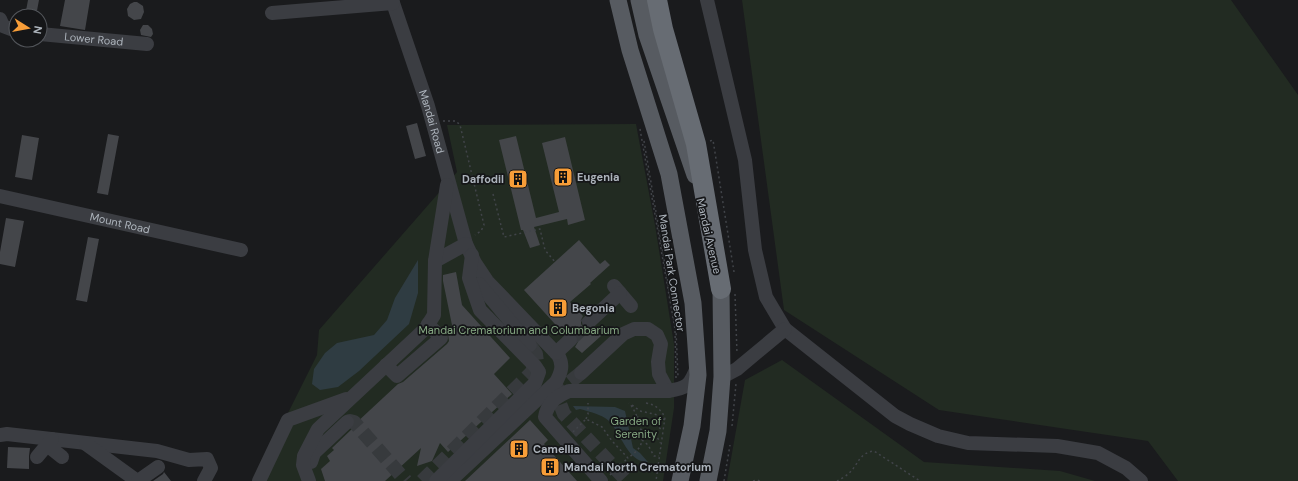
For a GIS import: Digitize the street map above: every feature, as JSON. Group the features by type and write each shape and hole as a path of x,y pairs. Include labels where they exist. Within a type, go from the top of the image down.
{"highway":[{"path":"657,0 663,29 696,144 721,289"}],"main road":[{"path":"618,0 630,50 669,174 693,303 698,375 692,426 680,481"},
{"name":"Mandai Avenue","path":"638,0 647,35 696,179 721,289 722,377 718,431 708,481"}],"street":[{"path":"707,0 745,160 756,250 766,297 785,329 895,416 938,436 968,443 1057,446 1098,453 1126,468 1141,481"},
{"path":"272,13 392,1"},
{"name":"Mandai Road","path":"392,1 428,106 470,251"},
{"path":"0,19 3,26 8,28"},
{"name":"Lower Road","path":"48,35 147,44"},
{"path":"309,481 303,465 304,456 318,429 428,324 434,315 435,261 448,179"},
{"name":"Mount Road","path":"0,196 241,250"},
{"path":"435,261 470,251"},
{"path":"470,251 480,287 530,345"},
{"path":"452,480 556,382 561,371 562,361 487,281 470,251"},
{"path":"436,481 535,383 539,372 535,366 480,310 469,278 470,251"},
{"path":"589,322 617,289 631,306"},
{"path":"581,373 623,334 634,329 648,329 657,335 661,344 658,362 659,374 677,389"},
{"path":"722,377 737,369 785,329"},
{"path":"556,353 570,340"},
{"path":"608,478 565,440 545,417 546,408 560,395 570,391 677,389 693,379 697,367"},
{"path":"259,481 288,420 352,397"},
{"path":"311,462 314,453 348,422"},
{"path":"0,435 7,434 49,442 83,443 157,452 189,460 207,459 211,468 204,481"},
{"path":"37,457 49,442"},
{"path":"49,442 62,457"},
{"path":"83,443 133,478 135,481"},
{"path":"308,447 314,476 317,481"},
{"path":"138,481 158,467"}],"path":[{"path":"438,120 456,121 460,125 484,225 470,251"},
{"name":"Mandai Park Connector","path":"640,127 675,329 677,389"},
{"path":"644,131 644,146 651,178 676,330 677,389"},
{"path":"492,194 504,237 540,229 546,250 555,262"},
{"path":"633,401 627,401 638,418 654,423 663,431"},
{"path":"565,440 586,419 588,414 588,402 583,402"},
{"path":"646,403 660,409 665,417 656,481"},
{"path":"631,405 640,411 658,415 665,420"},
{"path":"608,478 640,446 642,440 636,414"},
{"path":"586,419 602,427 612,441 628,458"},
{"path":"640,429 653,433 658,438 661,445"},
{"path":"642,440 648,445 654,456 659,456"},
{"path":"837,481 848,474 862,456 867,452 874,451 920,481"},
{"path":"753,481 760,481"}],"green space":[{"path":"742,0 1231,0 1298,95 1298,481 1178,481 1148,441 939,410 784,310"},
{"name":"Mandai Crematorium and Columbarium","path":"636,124 655,225 674,344 674,408 663,481 254,481 317,355 319,330 457,172 447,125"},
{"path":"782,360 924,462 1060,471 1095,481 727,481 745,380"}],"shaded area":[{"path":"418,260 418,293 409,324 359,371 338,387 320,390 312,384 314,369 325,353 337,343 374,335 387,320 395,298"},
{"path":"573,406 615,407 625,411 633,448 648,462 635,458 630,453 609,421 588,411 580,409 576,410"}],"building":[{"path":"28,0 39,0 38,8 26,8"},
{"path":"65,0 90,0 85,30 60,26"},
{"path":"137,2 143,6 144,12 141,19 134,20 128,16 127,9 130,4"},
{"path":"143,25 148,25 152,29 153,34 151,37 141,35 140,30"},
{"path":"417,123 426,156 415,159 406,126"},
{"path":"108,134 119,136 108,195 97,193"},
{"path":"22,135 39,138 32,180 15,177"},
{"path":"516,136 536,218 559,212 542,143 565,137 585,220 568,225 567,219 534,227 540,245 530,248 523,230 521,230 499,140"},
{"path":"6,218 24,221 15,267 0,264 0,252"},
{"path":"88,237 99,239 87,302 76,300"},
{"name":"Begonia","path":"579,240 600,264 605,260 610,265 570,302 583,316 581,324 583,327 587,330 594,328 601,336 582,353 575,347 578,342 576,335 572,332 564,334 524,290"},
{"path":"456,272 462,305 510,358 494,374 512,394 448,452 440,443 432,461 417,466 421,448 385,481 325,481 321,469 330,461 327,456 334,450 332,448 353,428 355,424 398,384 403,382 449,341 448,334 453,330 443,275"},
{"path":"530,420 548,440 544,444 577,481 465,481"},
{"path":"8,447 30,448 29,469 7,468"},
{"path":"164,472 171,481 153,481 163,474"}],"tunnel":[{"path":"570,340 589,322"},
{"path":"422,481 531,373 537,362 536,354 530,345"},
{"path":"581,373 560,390 559,401 564,414 627,481"},
{"path":"347,422 354,422 406,481"}],"place":[{"name":"Eugenia","path":"563,177"},
{"name":"Daffodil","path":"518,179"},
{"name":"Begonia","path":"558,308"},
{"name":"Camellia","path":"519,449"},
{"name":"Mandai North Crematorium","path":"550,467"}],"park label":[{"name":"Garden of Serenity","path":"636,427"}]}
